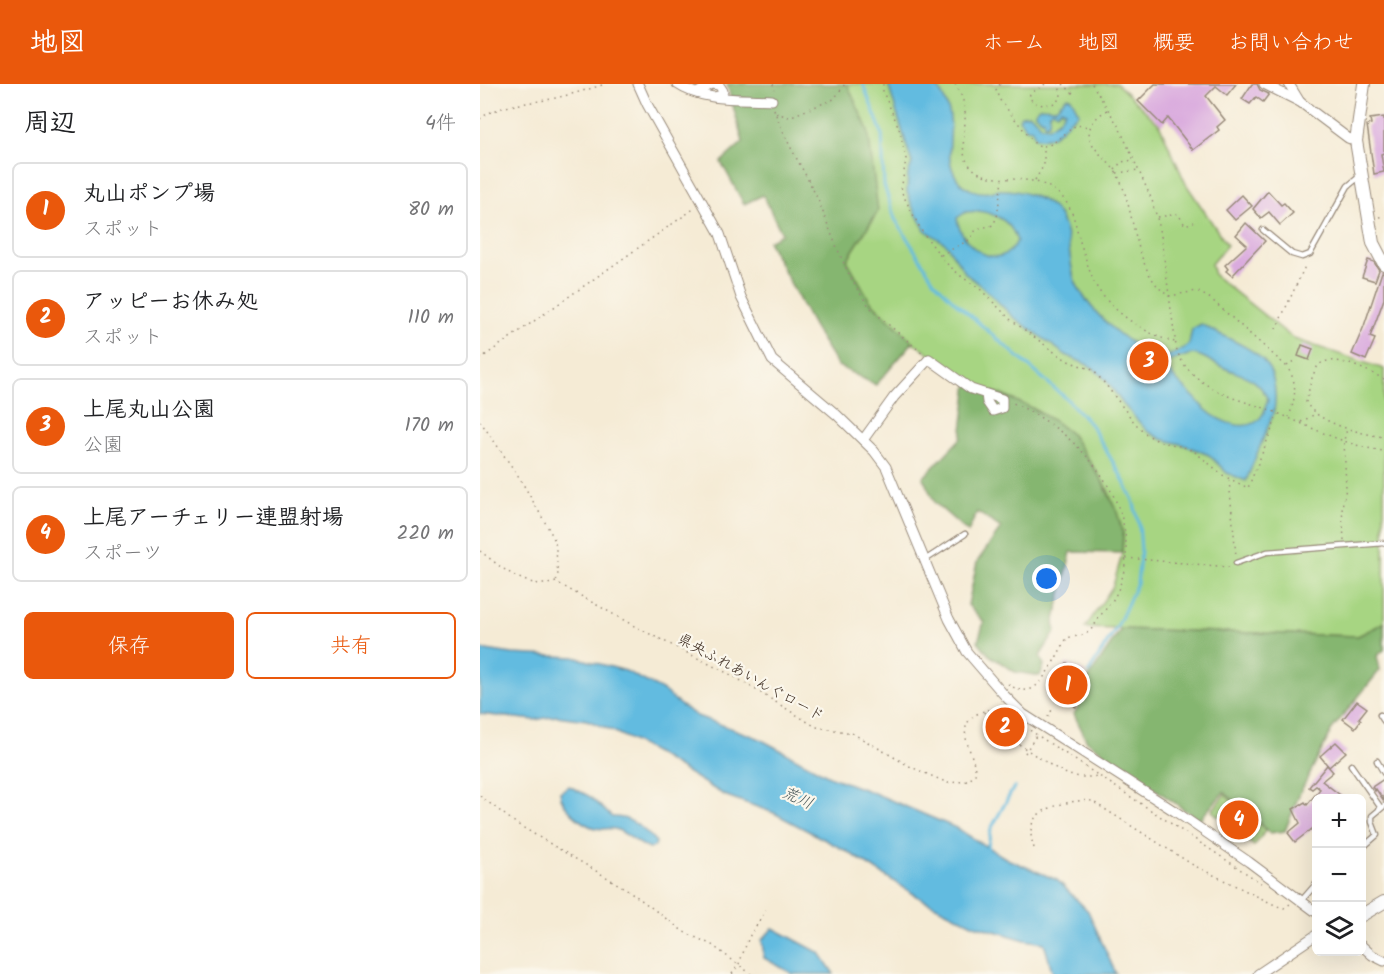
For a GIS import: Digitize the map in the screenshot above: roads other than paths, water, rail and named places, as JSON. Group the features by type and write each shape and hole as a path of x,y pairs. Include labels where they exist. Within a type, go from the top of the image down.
{"street":[{"path":"638,84 720,234 747,313 772,360 863,440 886,466 949,618 967,652 1023,714 1176,812 1312,908"},
{"path":"677,84 688,92 715,97 772,100"},
{"path":"1264,84 1300,102 1356,141"},
{"path":"1289,84 1300,102"},
{"path":"1364,84 1356,141 1373,243 1384,264"},
{"path":"863,440 894,397 929,359 971,389 1002,399 1002,408 993,411 987,402 986,394"},
{"path":"1366,913 1384,902"},
{"path":"1258,974 1312,938"},
{"path":"1366,950 1384,961"}],"lane":[{"path":"1263,230 1292,254 1302,257 1307,255 1314,248 1348,186 1361,175"},
{"path":"925,560 965,534"},
{"path":"1236,563 1267,552 1384,543"},
{"path":"1380,715 1384,721"},
{"path":"1377,761 1384,773"},
{"path":"1351,765 1382,807 1372,816 1377,835 1366,845"},
{"path":"1300,899 1312,888"}],"water":[{"path":"888,84 936,84 945,100 949,114 950,157 953,172 958,180 964,186 977,191 1014,191 1031,195 1052,207 1065,228 1072,270 1079,289 1099,315 1125,339 1153,354 1172,355 1189,344 1192,329 1201,324 1257,354 1266,364 1272,376 1275,392 1274,412 1246,481 1227,473 1209,455 1161,439 1147,431 1106,380 1092,367 1066,355 1012,316 966,274 946,244 925,230 912,206 907,192 908,174 912,163","holes":["979,211 992,214 1008,224 1017,241 1010,251 1001,256 992,256 982,253 965,239 957,218 966,212","1191,354 1202,356 1253,380 1264,391 1268,400 1258,421 1243,426 1235,425 1218,418 1203,407 1175,379 1167,367 1168,362"]},
{"path":"1067,97 1071,98 1079,113 1048,138 1035,137 1032,129 1026,128 1019,119 1021,115 1030,114 1042,126 1049,127 1060,119 1065,111 1061,109 1057,113 1053,110 1050,112 1049,123 1044,124 1044,119 1042,120 1035,112 1040,107 1056,108"},
{"name":"荒川","path":"480,649 512,654 574,657 626,671 664,691 697,716 758,738 831,777 956,828 1007,859 1057,880 1088,911 1116,974 1053,974 1044,943 1025,940 974,925 920,898 848,852 774,813 724,795 652,751 587,720 556,716 535,720 480,714"},
{"path":"569,786 589,796 612,817 619,817 637,824 656,842 655,846 650,849 618,830 595,828 578,819 561,798 560,792"},
{"path":"773,928 820,953 834,974 793,974 764,958 762,940"}],"waterway":[{"path":"863,84 882,133 884,185 895,219 934,281 956,303 1069,401 1091,425 1133,500 1139,524 1141,550 1137,583 1117,627 1088,673"},
{"path":"987,851 991,829 1014,787"}],"place":[{"name":"上尾丸山公園","path":"1149,361"},
{"name":"丸山ポンプ場","path":"1068,685"},
{"name":"アッピーお休み処","path":"1005,727"},
{"name":"上尾アーチェリー連盟射場","path":"1239,820"}]}
